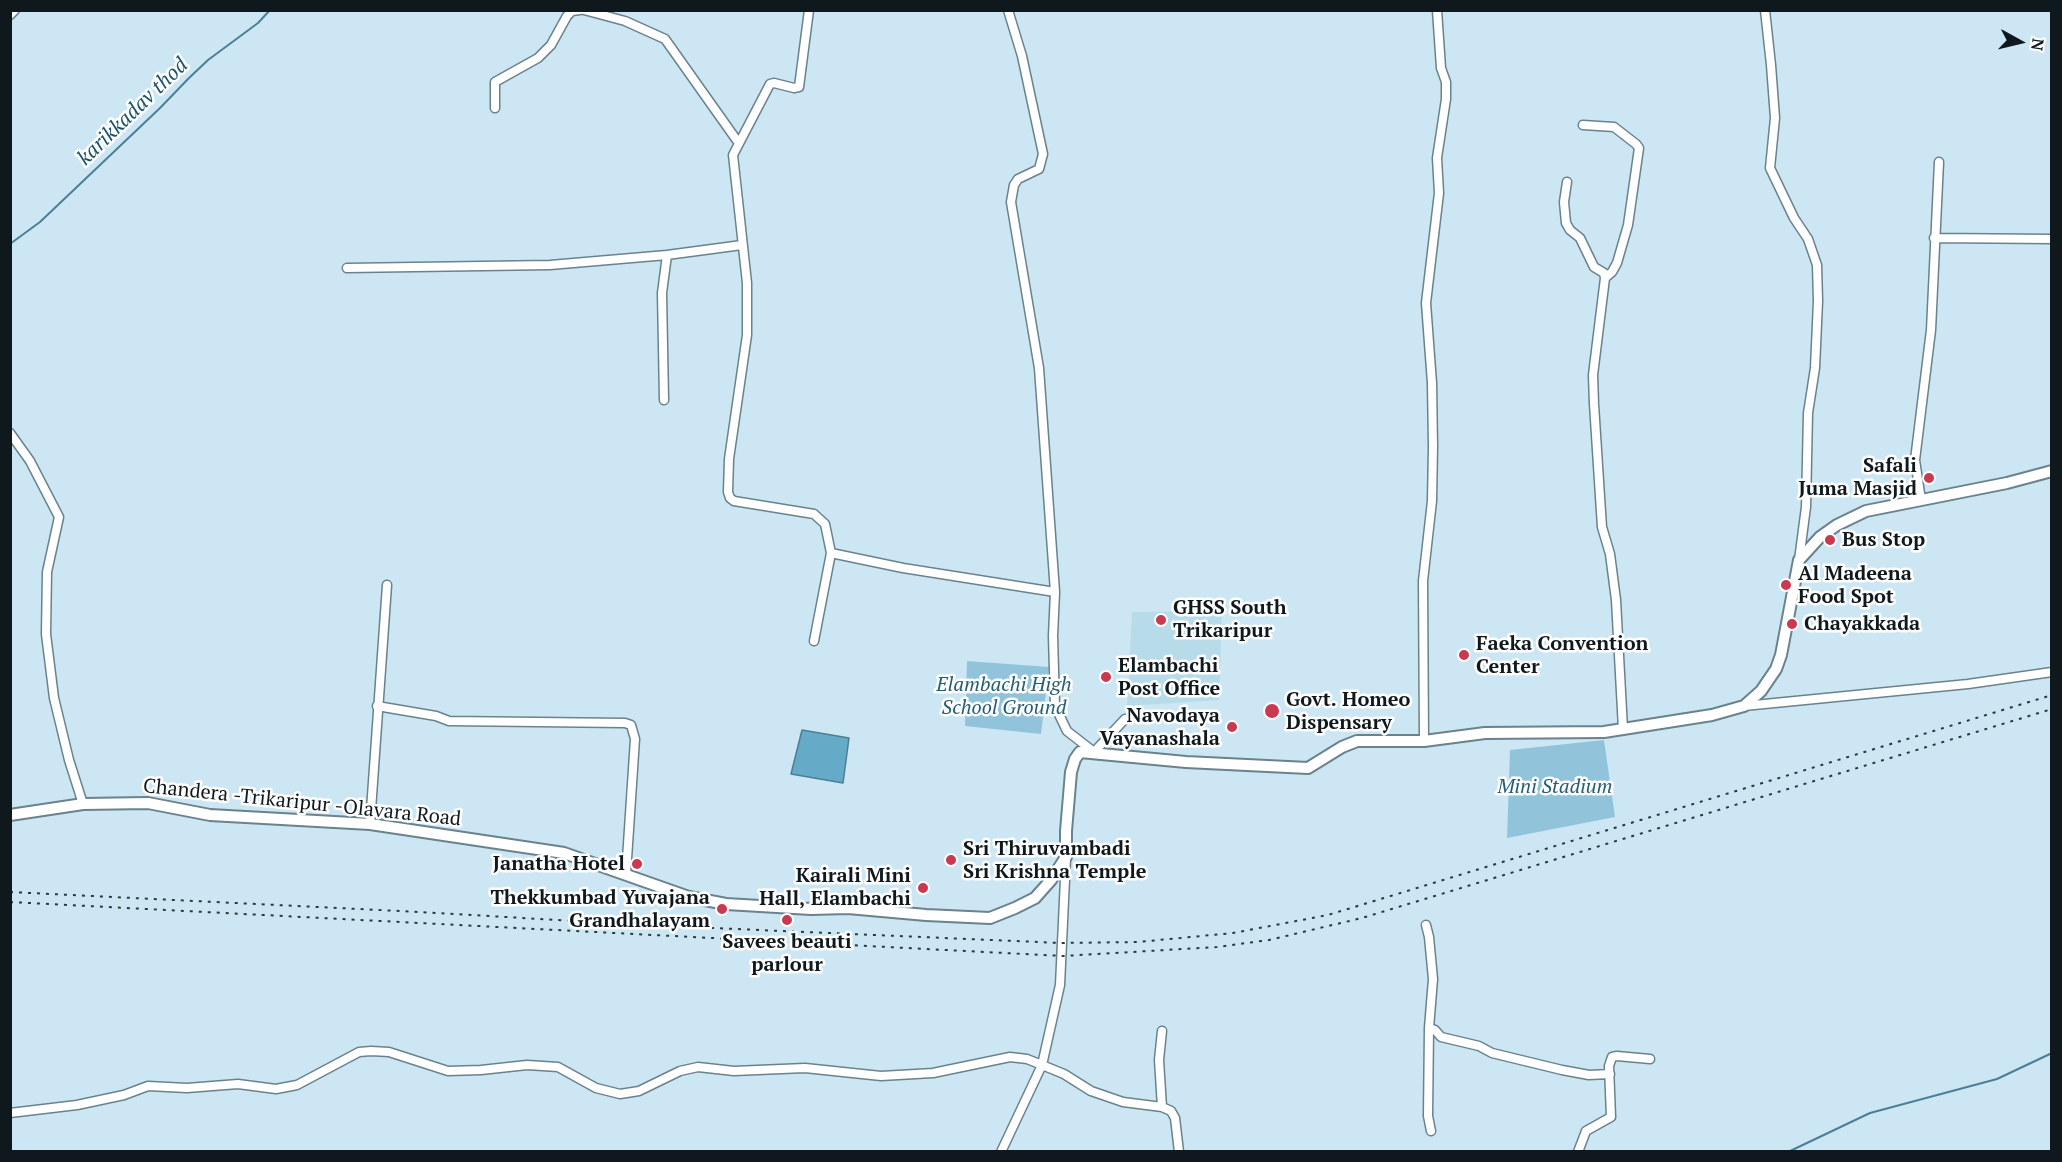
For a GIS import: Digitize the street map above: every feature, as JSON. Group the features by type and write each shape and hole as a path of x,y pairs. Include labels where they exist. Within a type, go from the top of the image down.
{"main road":[{"path":"1066,857 1071,772 1080,752 1186,762 1308,768 1342,747 1357,741 1424,741 1485,733 1604,732 1712,715 1744,706 1769,681 1781,655 1799,560 1820,537 1837,525 1866,512 2007,483 2052,471"},
{"name":"Chandera -Trikaripur -Olavara Road","path":"10,815 83,804 148,803 210,815 370,824 564,854 689,897 726,904 811,909 848,908 990,918 1035,898 1051,880 1066,857"}],"street":[{"path":"10,15 15,10"},
{"path":"495,108 495,82 538,58 551,45 567,16 572,11 582,10 625,21 666,39 738,142"},
{"path":"809,10 799,87 770,84 733,155 747,283 747,335 729,459 728,492 734,501 814,514 825,524 831,553 814,641"},
{"path":"1008,10 1027,76 1043,154 1039,169 1018,179 1014,185 1011,202 1039,368 1055,592 1053,636 1055,706 1067,731 1094,752 1125,719"},
{"path":"1424,741 1423,580 1432,501 1433,447 1432,383 1426,303 1439,192 1437,158 1446,99 1437,10"},
{"path":"1765,10 1772,65 1774,118 1770,168 1794,218 1808,239 1817,265 1815,368 1808,414 1806,507 1799,560"},
{"path":"1582,125 1614,127 1638,148 1628,225 1617,263 1605,278"},
{"path":"1921,500 1915,460 1931,330 1939,162"},
{"path":"1567,182 1564,202 1566,223 1570,230 1580,238 1593,267 1604,273 1605,278 1593,375 1594,404 1602,527 1610,554 1616,600 1623,729"},
{"path":"1934,238 2052,239"},
{"path":"347,268 550,266 742,245"},
{"path":"664,400 662,293 667,255"},
{"path":"10,433 30,460 59,517 47,572 46,634 54,698 69,760 83,804"},
{"path":"831,553 903,568 1055,592"},
{"path":"370,824 387,585"},
{"path":"1744,706 1968,684 2052,672"},
{"path":"377,706 436,716 449,721 625,723 631,725 635,739 626,874"},
{"path":"1001,1152 1042,1065 1060,985 1066,857"},
{"path":"1426,925 1433,979 1429,1028 1428,1116 1431,1131"},
{"path":"1429,1028 1435,1030 1441,1037 1479,1046 1492,1053 1588,1075 1610,1074"},
{"path":"1162,1031 1159,1060 1162,1107"},
{"path":"10,1113 77,1105 115,1097 148,1086 187,1088 238,1084 276,1089 297,1085 359,1052 371,1051 389,1053 448,1071 527,1065 558,1067 596,1088 620,1094 639,1091 680,1071 698,1067 734,1071 805,1068 881,1076 933,1073 1010,1057 1027,1059 1064,1074 1091,1091 1123,1102 1162,1107 1171,1111 1175,1118 1179,1152"},
{"path":"1578,1152 1586,1131 1611,1117 1609,1065 1612,1057 1650,1059"}],"shaded area":[{"path":"1222,611 1219,700 1127,706 1132,612"},
{"path":"802,730 849,738 843,783 791,774"}],"green space":[{"name":"Elambachi High School Ground","path":"967,661 1049,667 1041,734 965,726"},
{"name":"Mini Stadium","path":"1604,740 1615,817 1507,838 1510,750"}],"waterway":[{"name":"karikkadav thod","path":"10,244 40,222 208,60 258,23 270,10"},
{"path":"1788,1152 1870,1113 1997,1079 2052,1053"}],"railway":[{"path":"10,892 643,925 1061,943 1138,942 1233,933 1328,915 2052,695"},
{"path":"10,902 1063,956 1217,947 1269,940 1362,918 2052,709"}],"place":[{"name":"Safali Juma Masjid","path":"1929,478"},
{"name":"Bus Stop","path":"1830,540"},
{"name":"Al Madeena Food Spot","path":"1786,585"},
{"name":"GHSS South Trikaripur","path":"1161,620"},
{"name":"Chayakkada","path":"1792,624"},
{"name":"Faeka Convention Center","path":"1464,655"},
{"name":"Elambachi Post Office","path":"1106,677"},
{"name":"Govt. Homeo Dispensary","path":"1272,711"},
{"name":"Navodaya Vayanashala","path":"1232,727"},
{"name":"Sri Thiruvambadi Sri Krishna Temple","path":"951,860"},
{"name":"Janatha Hotel","path":"637,864"},
{"name":"Kairali Mini Hall, Elambachi","path":"923,888"},
{"name":"Thekkumbad Yuvajana Grandhalayam","path":"722,909"},
{"name":"Savees beauti parlour","path":"787,920"}]}
